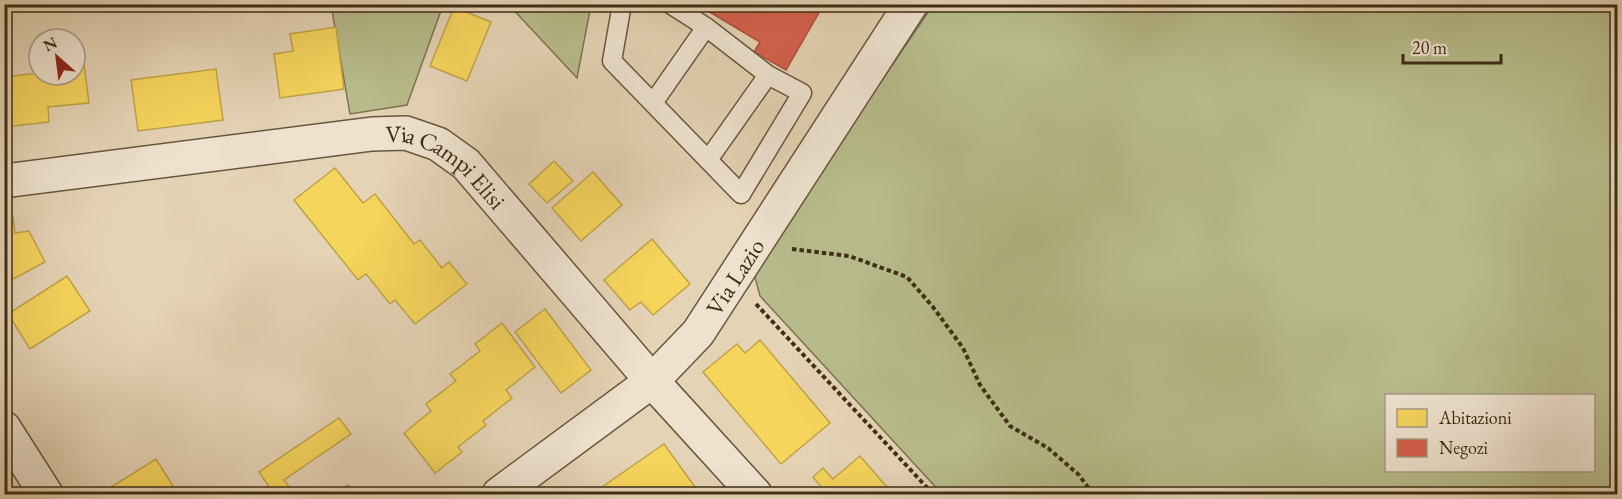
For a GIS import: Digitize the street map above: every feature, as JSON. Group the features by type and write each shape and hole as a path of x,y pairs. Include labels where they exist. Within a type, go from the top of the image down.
{"street":[{"name":"Via Lazio","path":"499,495 652,381 698,333 911,4"},
{"name":"Via Campi Elisi","path":"4,181 372,134 406,133 438,144 466,164 652,381 756,495"},
{"path":"4,428 46,495"}],"lane":[{"path":"622,4 612,61 741,194 802,93 768,75 706,27 670,4"},
{"path":"653,103 706,27"},
{"path":"708,160 768,75"}],"path":[{"path":"759,239 801,251 849,256 907,277 933,307 963,348 980,385 1010,426 1048,448 1079,475 1093,495"},
{"path":"733,280 933,495"}],"green space":[{"path":"331,5 443,5 407,105 350,114"},
{"path":"509,5 591,5 577,78"},
{"path":"933,5 1617,5 1617,494 942,494 760,296 752,266 776,236"}],"building: Abitazioni":[{"path":"454,7 491,22 467,81 430,66"},
{"path":"336,27 344,89 280,98 274,54 293,51 290,34"},
{"path":"216,69 223,120 138,131 131,80"},
{"path":"27,74 27,87 87,87 89,103 48,107 49,122 4,127 4,77"},
{"path":"554,161 573,181 547,203 529,184"},
{"path":"335,168 363,203 375,194 414,244 420,240 442,268 449,262 467,284 415,324 395,300 390,304 366,274 358,280 294,200"},
{"path":"593,172 622,205 581,241 552,208"},
{"path":"13,217 15,233 29,231 45,262 4,284 4,218"},
{"path":"652,239 690,284 653,315 641,302 630,310 604,280"},
{"path":"67,276 90,311 30,349 8,314"},
{"path":"545,309 591,370 561,393 515,332"},
{"path":"502,323 535,367 506,390 512,398 483,421 486,425 458,447 462,452 435,473 404,433 431,411 426,404 456,381 450,374 480,351 475,344"},
{"path":"760,340 830,423 781,464 703,372 737,344 745,353"},
{"path":"339,418 351,434 284,480 295,494 266,494 272,491 259,472"},
{"path":"664,444 700,494 592,494"},
{"path":"860,456 893,494 816,494 823,489 813,477 823,468 833,479"},
{"path":"156,459 178,494 100,494"},
{"path":"348,485 354,494 331,494"}],"building: Negozi":[{"path":"696,4 824,4 786,70 754,52 760,42"}]}
